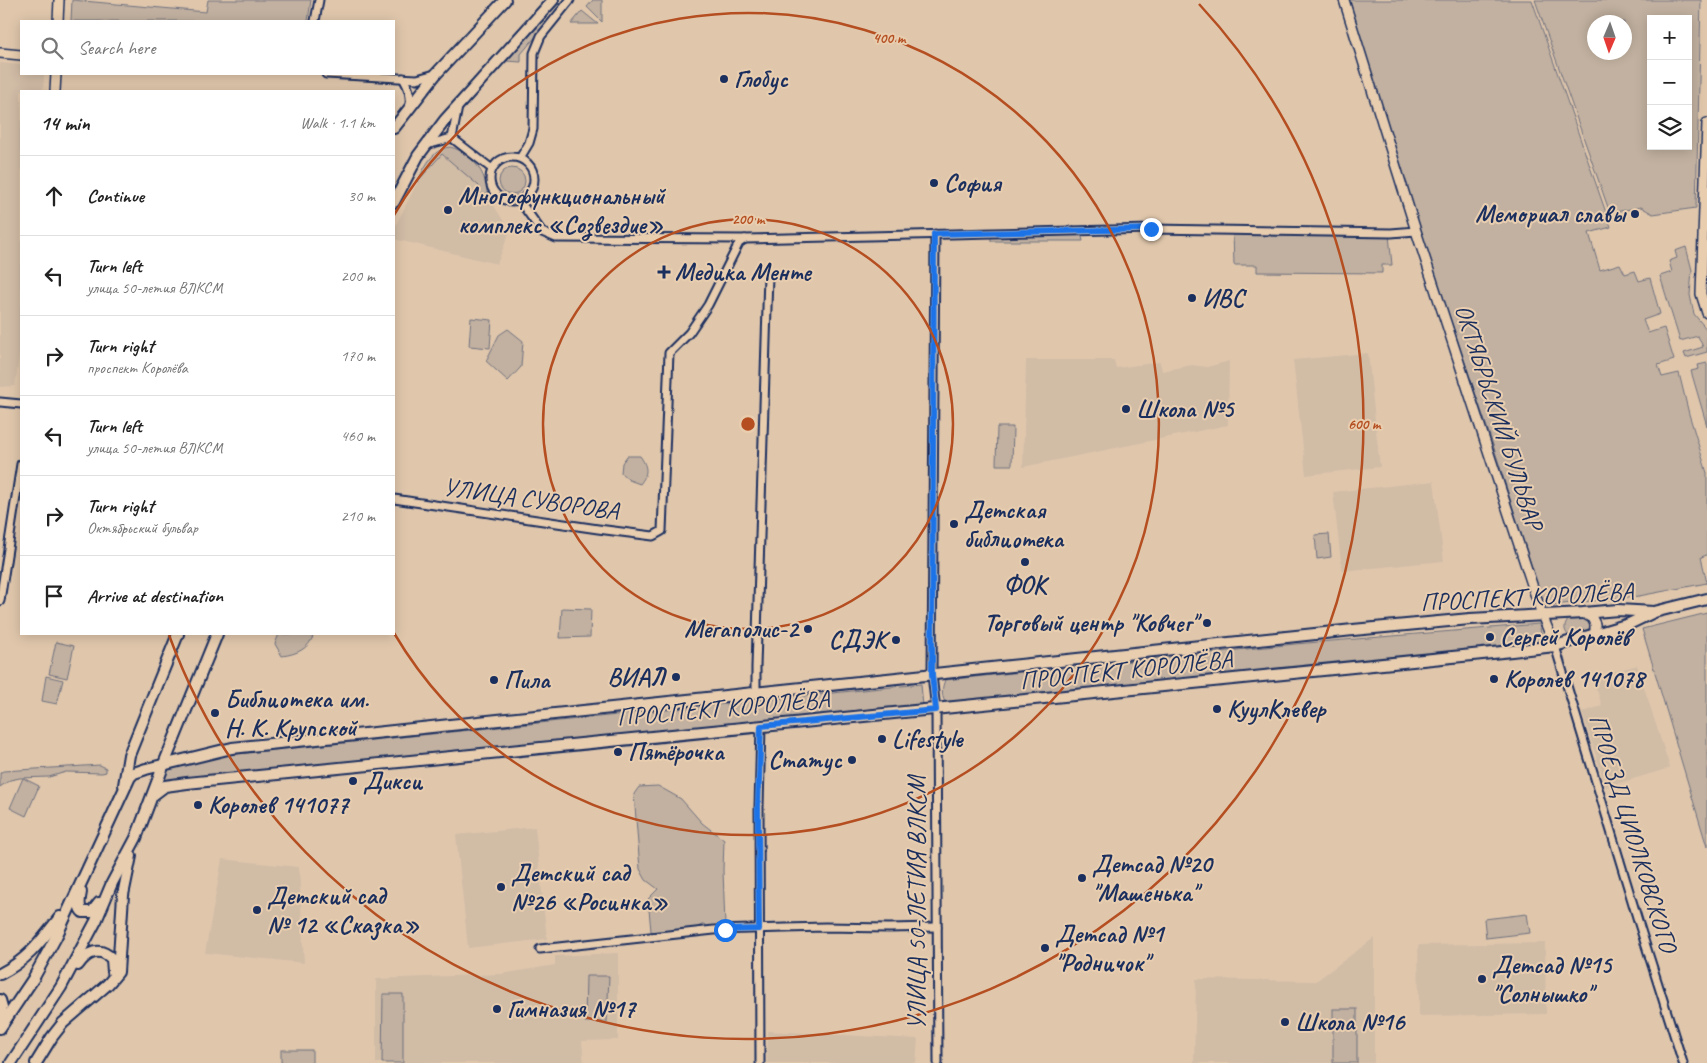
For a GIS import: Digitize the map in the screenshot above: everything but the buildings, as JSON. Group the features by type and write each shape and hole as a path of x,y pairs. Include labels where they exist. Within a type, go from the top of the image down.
{"main road":[{"path":"395,127 436,74 505,0"},
{"path":"395,200 426,145 458,104 552,0"},
{"path":"1656,612 1707,599"},
{"name":"ПРОСПЕКТ КОРОЛЁВА","path":"124,789 134,773 232,748 1353,630 1470,619 1583,614 1618,610 1656,612"},
{"name":"ПРОСПЕКТ КОРОЛЁВА","path":"153,795 165,786 187,783 1311,673 1554,646 1629,624 1656,612"},
{"path":"0,1028 33,979 73,900 124,789 129,755 178,635"},
{"path":"85,874 79,903 81,910 86,913 95,910 136,838 217,635"},
{"path":"36,1063 47,1044 63,1023 116,976 123,895 136,838"},
{"path":"12,1063 61,987 96,921 112,883"},
{"path":"0,974 35,950 73,900"},
{"path":"61,987 72,975 84,956 95,951 105,953 112,959 114,969 111,980"},
{"path":"0,1000 2,1007 0,1016"}],"street":[{"path":"58,20 59,0"},
{"path":"316,20 320,0"},
{"path":"520,158 529,143 533,129 534,53 541,36 570,0"},
{"name":"ОКТЯБРЬСКИЙ БУЛЬВАР","path":"1344,0 1416,231 1542,615"},
{"path":"0,53 20,55"},
{"path":"345,75 426,78 436,74"},
{"path":"55,90 56,75"},
{"path":"403,78 409,89 410,106"},
{"path":"452,138 458,104"},
{"path":"1707,123 1701,294 1707,313"},
{"path":"426,145 452,138"},
{"path":"452,138 492,169"},
{"path":"507,157 520,158 532,170 534,178 531,188 519,200 503,199 491,186 492,169 496,163 507,157"},
{"path":"519,200 542,232 556,238 745,238 1151,229 1391,233 1416,231"},
{"name":"УЛИЦА 50-ЛЕТИЯ ВЛКСМ","path":"934,234 932,675 936,710 938,1063"},
{"name":"УЛИЦА СУВОРОВА","path":"395,499 626,533 654,536 662,531 669,353 689,333 708,305 739,243 745,238"},
{"path":"756,693 768,276"},
{"path":"0,402 20,404"},
{"path":"0,601 20,471"},
{"path":"1583,614 1592,618 1595,624 1595,634"},
{"name":"ПРОЕЗД ЦИОЛКОВСКОГО","path":"1542,615 1554,646 1636,916 1684,1063"},
{"path":"760,1063 758,807 761,726"},
{"path":"540,949 714,930 937,926"}],"shaded area":[{"path":"72,0 206,12 208,0 311,0 308,20 71,20"},
{"path":"593,0 602,0 602,22 587,7"},
{"path":"1349,0 1532,0 1611,227 1589,233 1600,270 1620,264 1625,274 1635,271 1639,281 1650,278 1660,314 1643,320 1648,333 1664,328 1674,360 1658,365 1662,377 1679,373 1707,473 1707,555 1701,557 1707,583 1639,596 1544,606 1494,448 1410,200"},
{"path":"1535,0 1701,0 1696,208 1653,214 1641,207 1610,213"},
{"path":"582,11 598,24 571,24"},
{"path":"544,19 548,22 521,54 521,62 506,61"},
{"path":"0,63 20,65 20,75 44,75 43,90 20,90 20,350 15,386 0,387"},
{"path":"450,147 461,152 479,167 485,180 487,195 510,231 497,264 395,239 395,227 428,161 440,150"},
{"path":"450,147 465,154 477,165 485,179 487,195 483,195 477,189 479,186 442,154 417,182 434,155 444,148"},
{"path":"512,168 521,172 525,181 521,190 512,194 503,190 499,181 503,172"},
{"path":"1081,232 1083,241 991,241 991,234"},
{"path":"1233,233 1389,235 1392,265 1382,265 1382,273 1257,272 1257,265 1234,265"},
{"path":"1686,247 1692,270 1690,295 1694,314 1707,330 1707,352 1686,358 1684,353 1703,347 1698,336 1680,341 1660,276 1672,272 1669,261 1677,258 1675,251"},
{"path":"471,318 492,320 490,348 469,346"},
{"path":"508,329 523,341 521,367 508,381 486,361 499,335"},
{"path":"1368,353 1380,467 1306,475 1293,360"},
{"name":"Школа №5","path":"1026,360 1114,360 1116,368 1160,362 1162,371 1192,365 1207,367 1229,361 1228,425 1023,467"},
{"path":"1707,363 1707,426 1691,371 1699,369 1698,365"},
{"path":"997,427 1013,427 1012,465 996,465"},
{"path":"627,456 640,456 644,464 646,474 640,484 629,480 621,473 622,463"},
{"path":"1434,481 1444,561 1342,571 1333,492"},
{"path":"1329,534 1331,557 1317,559 1315,535"},
{"path":"562,608 591,609 590,637 560,638"},
{"path":"1707,613 1707,847 1642,629"},
{"path":"1586,618 1591,623 1588,630 1569,636 1565,628 1569,619"},
{"path":"1539,624 1543,641 1510,647 945,702 942,694 945,680 1295,644"},
{"path":"279,635 314,635 306,647 293,654 282,656 275,644"},
{"path":"56,642 74,646 67,678 49,674"},
{"path":"1637,665 1670,768 1606,787 1582,712 1602,706 1593,678"},
{"path":"46,676 63,680 57,704 42,701"},
{"path":"921,684 923,706 170,782 164,780 165,774 169,769 226,755"},
{"path":"100,765 106,768 106,772 66,772 49,777 20,778 10,780 0,787 0,773 3,771"},
{"path":"23,778 39,786 26,816 10,808"},
{"path":"658,786 681,799 702,823 724,840 725,926 721,931 712,932 704,924 673,938 660,941 651,931 648,899 658,889 646,880 640,869 634,794 639,787"},
{"name":"Детский сад №26 «Росинка»","path":"535,827 547,939 468,948 456,835"},
{"name":"Детский сад № 12 «Сказка»","path":"222,859 299,867 304,963 205,953"},
{"path":"1527,914 1530,933 1486,938 1484,919"},
{"name":"Школа №16","path":"1374,938 1374,1063 1194,1063 1196,979 1316,981"},
{"name":"Детсад №15 \"Солнышко\"","path":"1545,943 1546,1014 1419,1016 1418,945"},
{"name":"Гимназия №17","path":"618,953 618,1040 582,1041 584,1063 376,1063 376,979 501,974 555,965 555,956"},
{"path":"586,976 609,976 607,1022 585,1022"},
{"path":"383,994 403,994 403,1063 382,1063"},
{"path":"1333,1009 1357,1009 1357,1063 1333,1063"},
{"path":"768,1031 918,1039 916,1063 767,1063"},
{"path":"281,1050 312,1050 312,1063 281,1063"}],"place":[{"name":"Глобус","path":"724,79"},
{"name":"София","path":"934,183"},
{"name":"Многофункциональный комплекс «Созвездие»","path":"448,210"},
{"name":"Мемориал славы","path":"1635,214"},
{"name":"Медика Менте","path":"664,272"},
{"name":"ИВС","path":"1192,298"},
{"name":"Школа №5","path":"1126,409"},
{"name":"Детская библиотека","path":"954,524"},
{"name":"ФОК","path":"1025,562"},
{"name":"Торговый центр \"Ковчег\"","path":"1207,623"},
{"name":"Мегаполис-2","path":"808,629"},
{"name":"Сергей Королёв","path":"1490,637"},
{"name":"СДЭК","path":"896,640"},
{"name":"ВИАЛ","path":"676,677"},
{"name":"Королев 141078","path":"1494,679"},
{"name":"Пила","path":"494,680"},
{"name":"КуулКлевер","path":"1217,709"},
{"name":"Библиотека им. Н. К. Крупской","path":"215,713"},
{"name":"Lifestyle","path":"882,739"},
{"name":"Пятёрочка","path":"618,752"},
{"name":"Статус","path":"852,760"},
{"name":"Дикси","path":"353,781"},
{"name":"Королев 141077","path":"198,805"},
{"name":"Детсад №20 \"Машенька\"","path":"1082,878"},
{"name":"Детский сад №26 «Росинка»","path":"501,887"},
{"name":"Детский сад № 12 «Сказка»","path":"257,910"},
{"name":"Детсад №1 \"Родничок\"","path":"1045,948"},
{"name":"Детсад №15 \"Солнышко\"","path":"1482,979"},
{"name":"Гимназия №17","path":"497,1009"},
{"name":"Школа №16","path":"1285,1022"}],"route":[{"path":"725,930 759,929 758,807 761,726 936,710 932,675 934,234 1151,229"}]}
